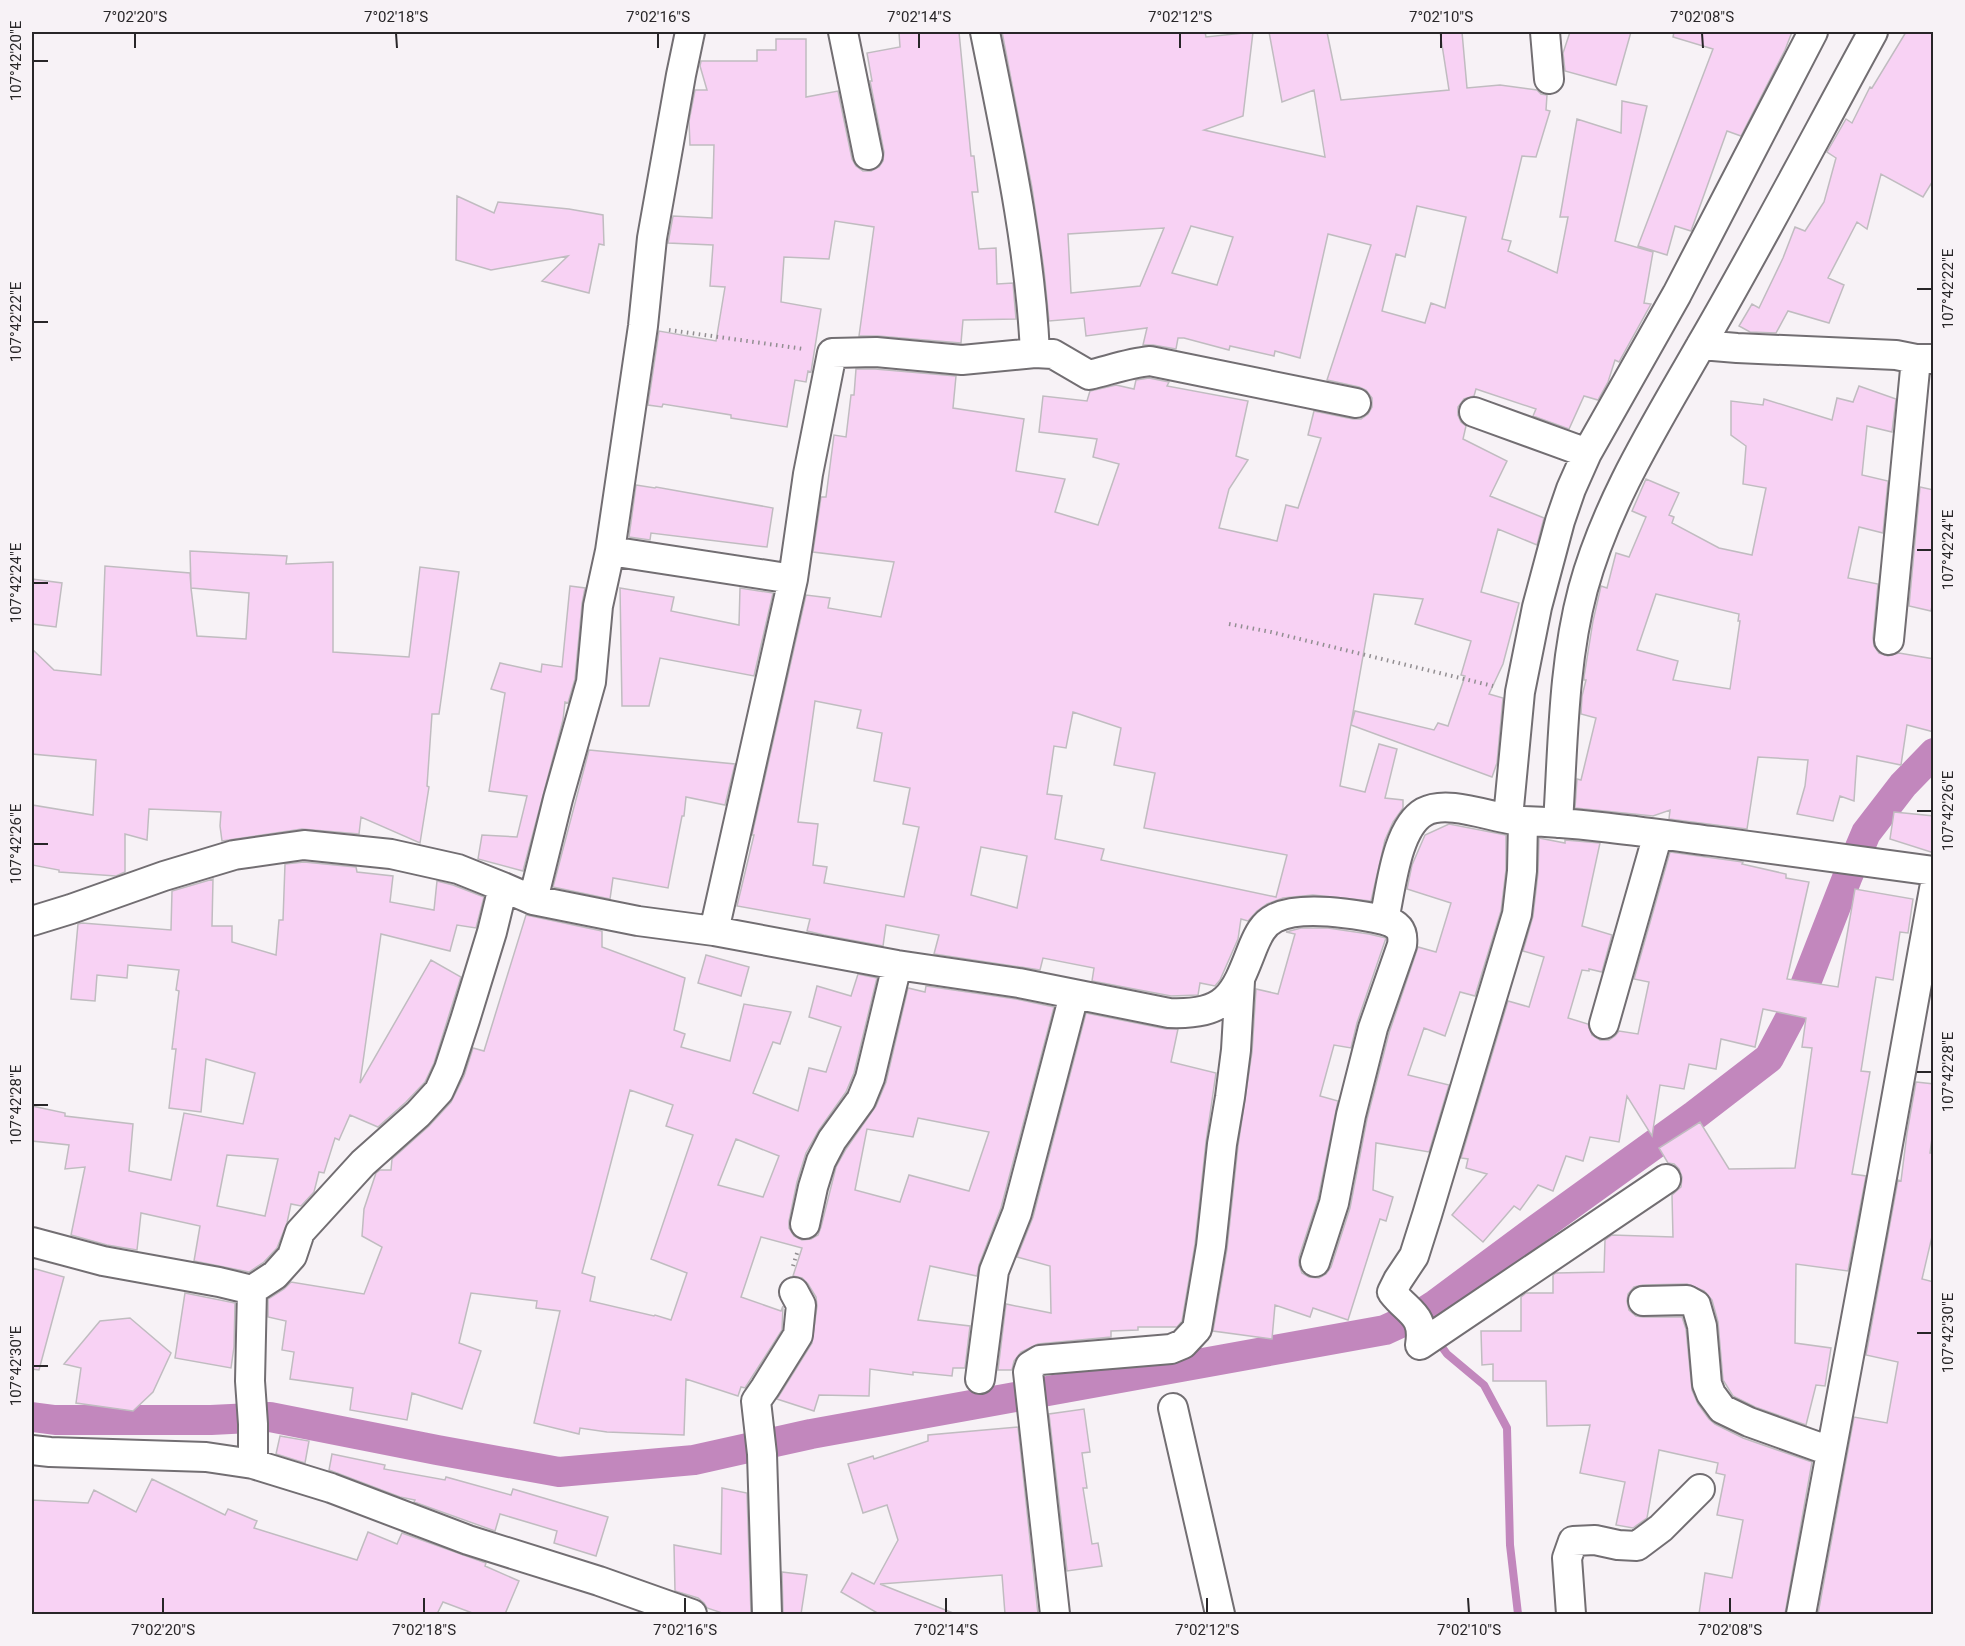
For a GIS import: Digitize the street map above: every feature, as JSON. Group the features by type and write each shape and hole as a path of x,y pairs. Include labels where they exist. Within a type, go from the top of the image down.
{"street":[{"path":"532,900 591,682 598,606 610,551 643,326 652,238 690,32"},
{"path":"843,32 868,155"},
{"path":"985,32 1011,159 1026,263 1035,353"},
{"path":"1545,32 1549,79"},
{"path":"1534,821 1520,692 1537,608 1571,489 1587,453 1677,294 1813,32"},
{"path":"1666,1179 1420,1344 1422,1329 1417,1317 1401,1304 1392,1292 1414,1256 1517,914 1522,871 1565,699 1583,590 1604,526 1653,427 1701,345 1874,32"},
{"path":"1701,345 1896,355 1925,359 1889,640"},
{"path":"714,931 792,579 808,474 832,353 876,352 962,360 1035,353 1053,354 1089,375 1121,368 1132,362 1150,361 1356,403"},
{"path":"1474,412 1587,453"},
{"path":"610,551 792,579"},
{"path":"1384,920 1402,841 1418,816 1431,808 1450,808 1534,821 1658,834 1934,871"},
{"path":"1604,1024 1658,834"},
{"path":"32,921 234,855 304,845 391,854 458,869 532,900 638,921 714,931 897,965 1019,983 1169,1013 1185,1013 1198,1012 1217,1006 1226,1000 1240,981 1263,927 1276,918 1293,913 1343,912 1384,920 1400,928 1402,945 1373,1028 1351,1115 1334,1203 1316,1262"},
{"path":"32,1242 103,1261 252,1290 275,1275 292,1256 300,1232 363,1163 440,1091 469,1009 503,887"},
{"path":"1801,1614 1934,889"},
{"path":"805,1224 821,1161 832,1140 861,1100 870,1078 897,965"},
{"path":"1055,1614 1028,1372 1030,1366 1040,1360 1171,1349 1183,1344 1197,1329 1211,1246 1222,1144 1236,1050 1240,981"},
{"path":"980,1379 994,1271 1017,1213 1074,995"},
{"path":"252,1290 250,1381 254,1424 253,1464"},
{"path":"767,1614 762,1454 756,1401 798,1335 801,1305 794,1292"},
{"path":"1643,1301 1687,1300 1696,1305 1702,1326 1707,1384 1722,1409 1749,1422 1830,1450"},
{"path":"1173,1408 1220,1614"},
{"path":"32,1450 206,1457 253,1464 331,1488 468,1540 599,1581 692,1614"},
{"path":"1571,1614 1567,1557 1573,1541 1595,1540 1618,1545 1637,1545 1661,1528 1700,1489"}],"path":[{"path":"643,326 832,353"},
{"path":"1229,624 1520,692"},
{"path":"794,1292 789,1283 805,1224"}],"building":[{"path":"899,32 959,32 971,156 974,156 978,192 972,192 979,249 996,248 997,284 1013,283 1016,319 963,320 961,343 859,336 874,227 835,221 829,259 784,257 781,302 821,309 811,372 808,371 806,382 795,380 787,427 663,404 662,407 648,405 659,331 716,341 725,287 710,286 713,245 668,243 673,216 712,218 714,145 690,145 689,121 695,90 707,90 700,66 701,61 757,61 757,50 776,50 776,39 806,39 806,97 838,91 852,159 863,171 871,171 879,167 883,161 884,152 867,53 900,47"},
{"path":"1002,32 1205,32 1206,37 1253,32 1243,116 1204,130 1325,157 1314,90 1282,102 1269,32 1327,32 1341,100 1449,90 1440,32 1462,32 1467,88 1500,85 1537,90 1547,95 1546,110 1550,111 1536,157 1522,156 1502,239 1511,241 1508,251 1557,273 1568,217 1560,217 1577,119 1621,133 1622,101 1647,106 1615,241 1653,252 1644,303 1651,304 1619,362 1615,360 1608,382 1598,400 1584,396 1569,429 1533,416 1536,409 1476,389 1474,396 1464,399 1458,407 1458,415 1466,426 1463,439 1507,461 1490,496 1544,518 1537,545 1498,529 1481,592 1519,603 1503,664 1489,694 1503,698 1497,763 1492,777 1351,725 1355,711 1434,730 1438,723 1448,726 1465,676 1461,675 1471,641 1415,624 1423,599 1374,594 1340,786 1365,792 1379,744 1397,749 1385,798 1403,800 1403,808 1393,822 1385,840 1371,901 1313,895 1283,898 1267,904 1248,921 1241,919 1238,939 1220,980 1215,986 1200,983 1198,995 1171,996 1092,981 1094,968 1043,958 1040,970 934,954 939,935 886,925 883,946 824,935 807,931 810,919 737,906 806,595 830,598 828,608 881,617 894,562 813,552 821,497 826,497 834,435 846,437 851,395 854,395 856,369 956,376 953,408 1024,419 1016,471 1065,479 1055,512 1098,525 1119,464 1093,457 1097,439 1039,432 1043,396 1087,401 1090,391 1116,385 1134,389 1136,380 1149,378 1169,382 1167,386 1248,401 1236,456 1248,460 1229,489 1219,528 1277,541 1286,505 1298,508 1321,438 1308,435 1314,411 1361,419 1372,407 1372,398 1366,390 1327,380 1371,245 1328,234 1300,358 1275,351 1274,356 1230,346 1229,350 1184,338 1178,338 1176,349 1143,345 1147,328 1086,336 1084,318 1049,321 1032,188","holes":["1417,206 1466,217 1445,308 1431,303 1425,323 1382,311 1396,254 1405,257","1191,226 1233,237 1217,285 1172,273","1164,228 1140,286 1071,293 1068,234","815,701 861,710 857,728 882,733 874,781 910,788 903,824 919,827 904,897 824,883 827,867 813,865 818,824 798,822","1073,712 1121,728 1114,765 1155,773 1144,828 1287,855 1276,897 1101,860 1104,849 1055,839 1062,796 1047,794 1054,746 1066,748","981,847 1027,856 1017,908 971,895"]},
{"path":"1570,32 1631,32 1616,85 1565,71 1563,53"},
{"path":"1674,32 1792,32 1741,136 1727,131 1691,231 1675,226 1667,255 1638,246 1713,49 1673,37"},
{"path":"1906,32 1934,32 1934,179 1923,197 1881,174 1867,229 1857,222 1828,278 1844,285 1829,323 1788,311 1776,333 1750,332 1739,326 1752,304 1759,308 1795,227 1805,231 1824,202 1836,158 1827,152 1846,119 1852,123 1870,87 1872,88"},
{"path":"457,196 494,213 498,202 603,215 604,245 599,244 589,293 542,281 568,256 491,270 456,260"},
{"path":"1859,386 1896,399 1892,432 1867,426 1862,475 1888,481 1883,533 1859,527 1848,578 1878,584 1873,638 1874,646 1879,653 1888,656 1899,653 1934,659 1934,732 1907,725 1901,765 1857,756 1854,801 1840,796 1833,821 1797,814 1805,786 1808,760 1758,757 1747,829 1669,819 1670,810 1653,816 1575,808 1577,779 1581,780 1596,718 1581,714 1593,621 1601,586 1607,588 1616,553 1629,557 1646,517 1632,511 1646,479 1679,493 1669,515 1674,517 1672,523 1719,548 1752,555 1766,488 1743,484 1746,446 1731,435 1731,401 1763,405 1764,399 1832,420 1837,398 1853,402","holes":["1656,594 1739,614 1738,621 1740,621 1730,689 1673,680 1678,661 1637,650"]},
{"path":"636,485 773,508 767,547 651,533 650,540 629,537"},
{"path":"1920,487 1934,490 1934,597 1931,611 1909,606"},
{"path":"190,551 287,556 286,564 333,562 333,652 409,657 420,567 459,572 439,714 432,714 427,786 429,787 420,843 361,817 359,834 302,829 222,841 221,812 149,809 147,840 125,834 125,872 116,876 59,872 59,870 32,865 32,805 93,815 96,760 32,754 32,649 54,670 101,675 105,566 190,573 191,588","holes":["191,588 249,593 246,639 197,636"]},
{"path":"32,579 62,583 56,627 32,624"},
{"path":"570,586 585,588 575,679 568,703 565,702 563,720 523,871 478,859 482,835 517,837 527,796 489,791 505,693 491,689 500,663 541,672 542,664 562,667"},
{"path":"620,588 674,597 671,611 739,625 740,588 773,593 754,676 660,658 649,706 622,706"},
{"path":"589,750 735,764 725,805 686,797 668,888 613,878 610,899 553,887"},
{"path":"1894,812 1934,816 1934,853 1890,839"},
{"path":"1449,824 1506,835 1506,870 1501,911 1475,996 1460,992 1445,1036 1424,1028 1408,1075 1449,1085 1429,1152 1376,1143 1373,1190 1393,1197 1386,1221 1380,1219 1348,1320 1313,1308 1310,1317 1275,1305 1272,1339 1213,1331 1227,1249 1238,1146 1252,1052 1256,989 1278,994 1295,934 1286,932 1301,928 1328,928 1386,938 1357,1023 1351,1048 1334,1045 1320,1096 1338,1101 1318,1199 1299,1257 1302,1273 1309,1277 1319,1278 1331,1267 1350,1208 1367,1119 1389,1033 1418,947 1436,952 1451,903 1407,889 1412,865 1425,835"},
{"path":"1539,838 1565,843 1565,840 1600,843 1582,926 1612,935 1602,972 1582,970 1568,1018 1588,1024 1592,1035 1600,1040 1609,1040 1619,1031 1638,1034 1649,982 1634,979 1670,852 1743,862 1742,864 1786,874 1786,878 1809,882 1787,979 1838,987 1855,889 1913,899 1908,933 1900,932 1893,980 1876,977 1861,1071 1870,1072 1852,1174 1866,1176 1848,1271 1796,1264 1795,1343 1831,1348 1825,1386 1816,1385 1806,1425 1755,1407 1733,1396 1723,1380 1718,1322 1712,1300 1704,1291 1687,1284 1643,1285 1634,1287 1628,1294 1629,1310 1636,1316 1682,1317 1686,1329 1692,1390 1698,1404 1709,1419 1743,1438 1812,1462 1785,1614 1699,1614 1705,1573 1732,1578 1743,1520 1717,1515 1725,1475 1716,1473 1718,1463 1659,1450 1647,1518 1633,1528 1616,1525 1625,1482 1580,1473 1590,1425 1547,1426 1546,1381 1493,1381 1493,1364 1482,1365 1481,1331 1521,1331 1521,1297 1526,1293 1553,1293 1553,1275 1556,1273 1604,1272 1605,1240 1612,1235 1673,1237 1672,1195 1681,1187 1682,1177 1679,1169 1674,1164 1668,1163 1659,1148 1700,1122 1729,1169 1795,1168 1812,1048 1802,1047 1806,1018 1763,1009 1755,1047 1721,1039 1716,1069 1689,1064 1684,1089 1660,1085 1652,1136 1627,1096 1619,1142 1590,1137 1583,1161 1566,1156 1553,1191 1538,1185 1520,1210 1514,1206 1483,1242 1452,1215 1487,1174 1466,1168 1468,1159 1461,1158 1508,1001 1529,1007 1544,957 1523,951 1533,916"},
{"path":"304,862 356,867 357,872 393,876 390,902 434,910 437,881 484,897 476,928 457,925 450,951 381,934 360,1083 431,960 461,977 434,1063 425,1082 378,1127 350,1115 339,1140 335,1138 324,1173 319,1172 314,1192 301,1206 291,1204 287,1223 277,1248 264,1262 249,1272 194,1261 200,1226 141,1213 137,1250 71,1235 85,1167 65,1169 69,1145 32,1141 32,1106 65,1113 65,1116 133,1124 129,1171 171,1180 184,1113 243,1124 255,1073 206,1059 201,1112 169,1108 176,1049 172,1049 179,991 176,990 179,970 128,965 127,978 97,975 95,1001 71,999 78,924 171,930 172,891 213,879 212,926 232,926 232,942 276,955 279,920 283,920 285,864","holes":["227,1155 278,1159 265,1216 217,1206"]},
{"path":"526,915 602,931 602,947 685,978 674,1030 685,1034 681,1047 730,1061 744,1004 791,1012 780,1044 773,1042 753,1093 798,1111 809,1068 826,1072 841,1027 809,1017 817,986 851,996 858,974 877,978 854,1073 846,1092 806,1153 797,1182 789,1228 794,1236 802,1240 818,1235 836,1167 876,1106 886,1082 908,988 925,992 926,986 1054,1007 1001,1208 977,1276 930,1266 918,1320 970,1326 965,1368 953,1368 952,1376 913,1372 913,1375 870,1369 869,1396 819,1395 814,1411 777,1399 812,1343 817,1306 816,1297 808,1284 802,1278 793,1276 802,1248 761,1237 741,1297 781,1311 783,1306 782,1330 745,1388 741,1387 738,1396 686,1379 684,1435 607,1432 580,1428 579,1434 534,1423 560,1311 536,1308 537,1301 471,1293 459,1343 481,1351 462,1409 412,1393 407,1420 350,1410 353,1388 290,1379 294,1352 282,1350 286,1321 268,1317 268,1299 291,1282 364,1294 382,1247 362,1236 364,1209 376,1173 380,1170 391,1170 392,1159 429,1126 451,1102 464,1076 473,1048 484,1051","holes":["630,1090 673,1105 666,1126 693,1135 651,1259 687,1273 671,1320 590,1301 595,1277 582,1273","918,1118 989,1132 969,1191 909,1175 900,1202 855,1190 867,1129 913,1137","736,1139 779,1156 763,1197 718,1185"]},
{"path":"706,955 749,967 741,996 698,983"},
{"path":"1086,1013 1166,1029 1178,1029 1171,1062 1216,1073 1195,1244 1182,1321 1177,1327 1138,1327 1138,1330 1111,1331 1111,1337 1038,1344 1021,1352 1014,1361 1012,1370 998,1370 1006,1304 1051,1313 1050,1266 1017,1257 1033,1217"},
{"path":"1916,1082 1934,1084 1934,1122 1930,1153 1934,1153 1934,1228 1922,1279 1934,1282 1934,1614 1818,1614 1854,1417 1887,1423 1898,1362 1866,1355 1898,1180 1901,1181"},
{"path":"32,1268 64,1277 39,1370 32,1369"},
{"path":"185,1293 235,1303 231,1368 175,1358"},
{"path":"130,1318 171,1353 153,1392 133,1411 76,1403 81,1368 64,1364 100,1321"},
{"path":"1084,1409 1090,1452 1082,1453 1087,1488 1083,1488 1092,1544 1098,1543 1102,1566 1067,1571 1049,1414"},
{"path":"1018,1427 1038,1614 1005,1614 1002,1575 880,1584 953,1614 879,1614 841,1592 852,1573 874,1584 898,1540 887,1505 863,1513 848,1464 873,1456 874,1459 928,1441 928,1435"},
{"path":"280,1436 309,1441 305,1463 276,1454"},
{"path":"332,1454 385,1465 384,1469 445,1480 446,1477 511,1495 513,1489 608,1517 596,1556 554,1543 557,1531 500,1514 495,1531 329,1470"},
{"path":"152,1479 225,1515 228,1509 257,1521 254,1528 357,1560 368,1532 397,1544 402,1533 486,1563 485,1566 519,1581 505,1614 475,1614 443,1602 437,1614 32,1614 32,1500 88,1503 94,1490 136,1512"},
{"path":"722,1488 747,1493 751,1614 725,1614 707,1608 698,1598 675,1591 674,1545 721,1554"},
{"path":"782,1572 807,1575 801,1614 783,1614"}],"waterway":[{"path":"32,1417 55,1420 211,1420 270,1417 559,1472 694,1460 811,1434 1385,1330 1436,1304 1695,1115 1769,1058 1798,1003 1866,833 1903,785 1934,753"},
{"path":"1436,1339 1447,1354 1484,1385 1507,1428 1510,1545 1518,1614"}]}
